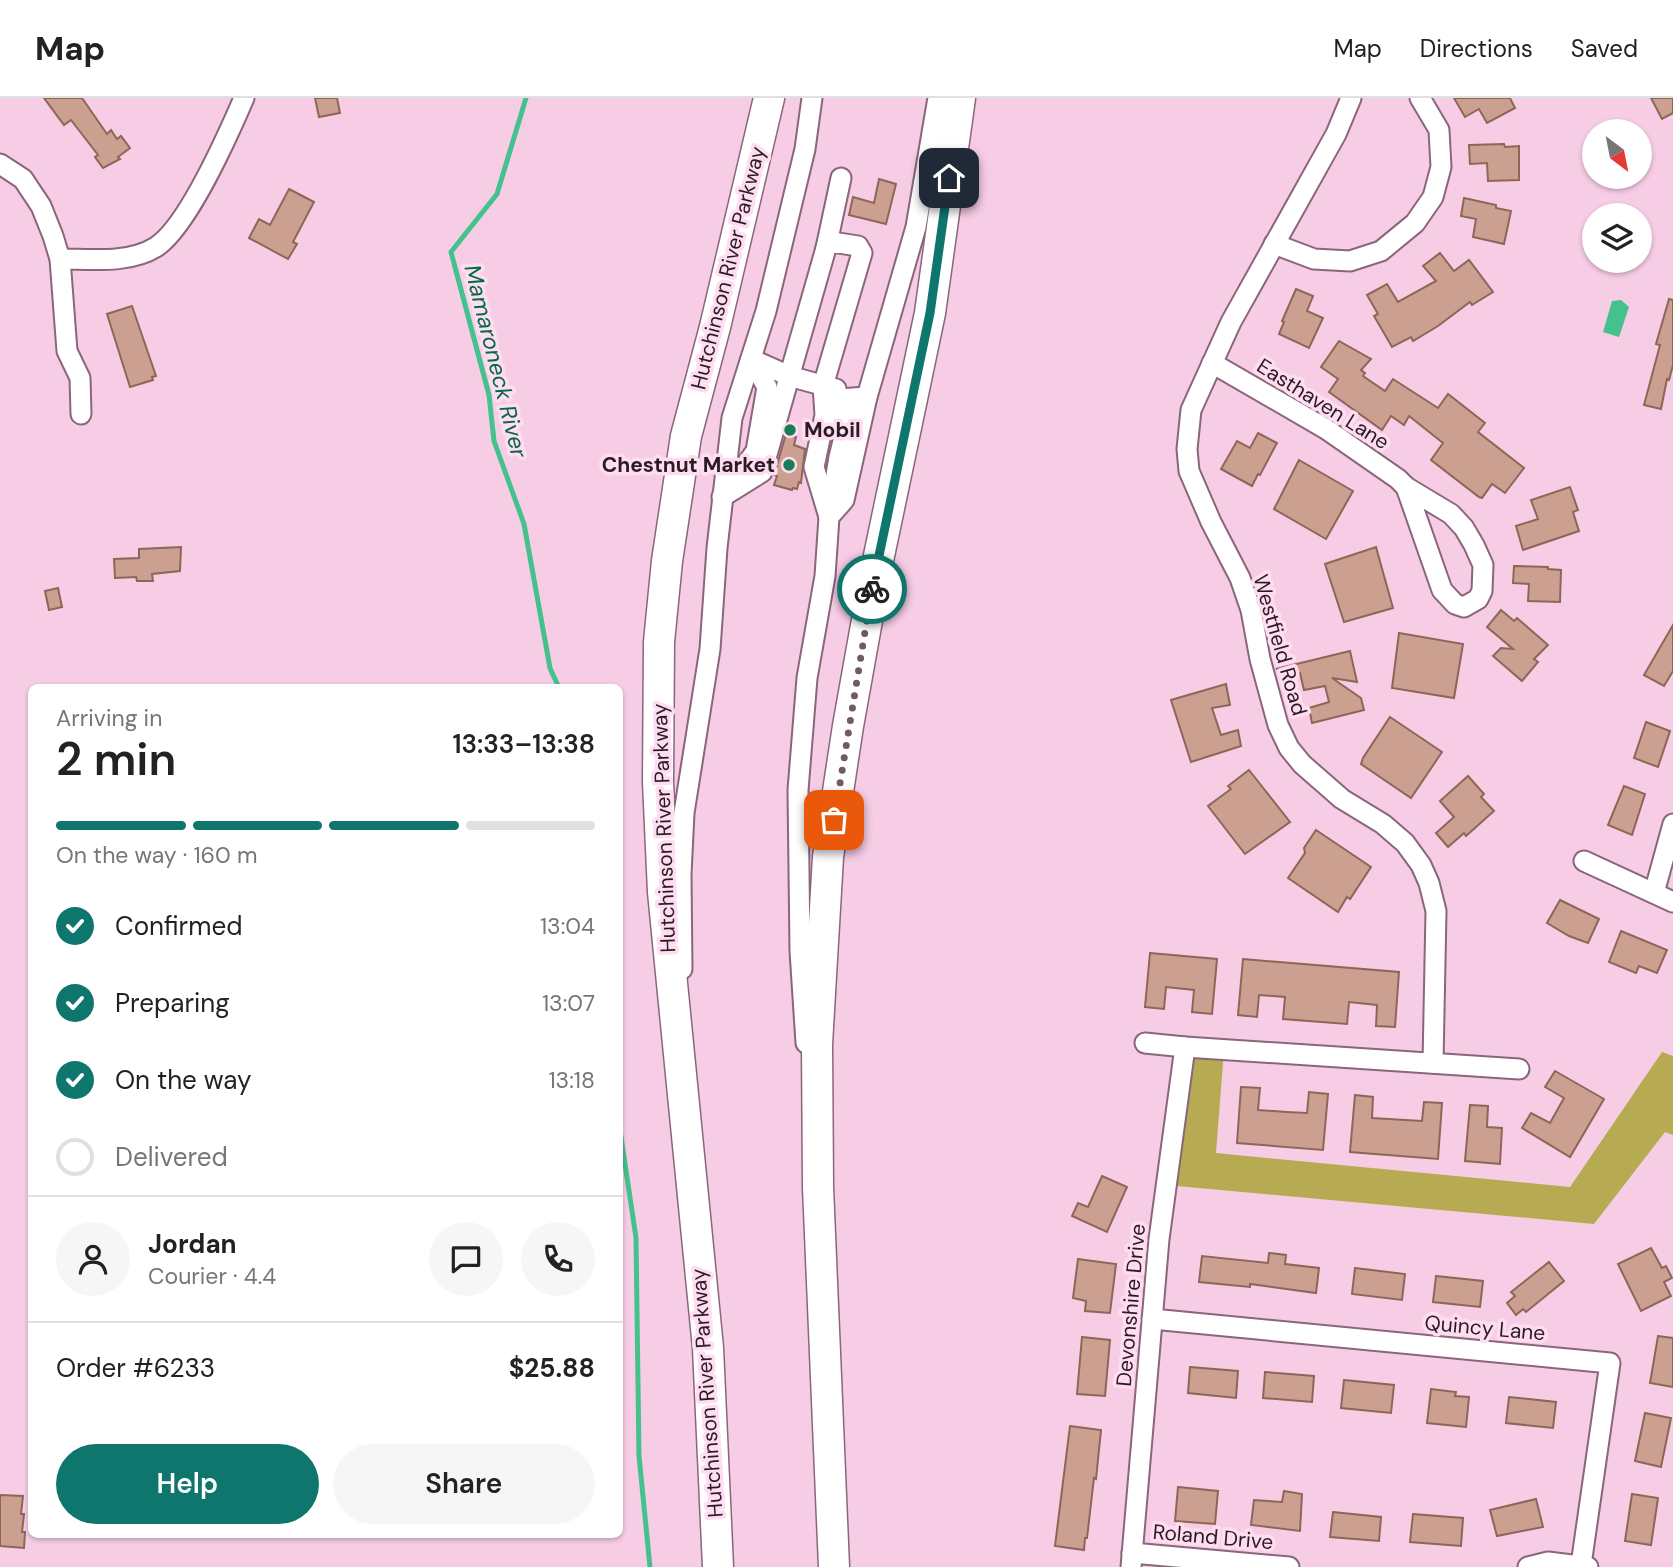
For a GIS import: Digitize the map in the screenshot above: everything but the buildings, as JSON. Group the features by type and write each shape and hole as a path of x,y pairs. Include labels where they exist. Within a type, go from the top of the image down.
{"highway":[{"name":"Hutchinson River Parkway","path":"718,1567 708,1349 663,892 658,782 659,642 667,561 686,436 715,327 769,98"},
{"path":"834,1567 818,1187 817,1044 828,857 876,570 930,313 960,98"}],"street":[{"path":"680,1073 684,813 710,649 717,548 732,418 766,311 802,163 812,98"},
{"path":"829,517 844,500 867,397 916,227 938,98"},
{"name":"Westfield Road","path":"1351,98 1336,134 1231,322 1191,410 1187,449 1189,471 1248,600 1274,711 1289,748 1301,764 1342,799 1383,824 1405,843 1425,874 1436,911 1433,1063"},
{"path":"1274,244 1314,259 1350,261 1381,251 1415,223 1433,197 1441,167 1439,130 1419,98"},
{"path":"60,259 117,259 155,248 176,229 188,210 243,100"},
{"path":"0,164 23,179 41,206 60,259 67,351 80,379 81,414"},
{"path":"722,497 762,472 826,248 841,178"},
{"path":"826,248 832,242 858,246 862,253 823,386 825,415 814,467 829,517"},
{"path":"722,497 756,451 767,387 751,359"},
{"path":"751,359 789,376 867,397"},
{"name":"Easthaven Lane","path":"1212,363 1326,429 1406,487 1451,514 1464,528 1483,565 1482,591 1478,598 1464,607 1455,604 1442,590 1406,487"},
{"path":"818,1187 800,951 798,790 807,678 825,576 829,517 826,455 839,400 867,397"},
{"path":"1654,893 1673,824"},
{"path":"1584,861 1673,902"},
{"path":"1145,1043 1519,1069"},
{"name":"Devonshire Drive","path":"1132,1560 1159,1240 1185,1047"},
{"name":"Quincy Lane","path":"1153,1319 1610,1363 1585,1566"},
{"name":"Roland Drive","path":"1132,1560 1289,1567"},
{"path":"1528,1567 1548,1562 1585,1566"}],"shaded area":[{"path":"1621,300 1629,307 1619,337 1603,332 1612,301"},
{"path":"1185,1047 1224,1050 1216,1153 1570,1187 1662,1052 1673,1056 1673,1135 1665,1132 1594,1224 1166,1185"}],"waterway":[{"name":"Mamaroneck River","path":"526,98 497,194 451,252 489,395 494,441 524,524 550,668 557,684"},
{"name":"Mamaroneck River","path":"623,1150 636,1238 639,1456 650,1567"}],"way so far":[{"path":"834,820 872,589"}],"place":[{"name":"Mobil","path":"790,430"},
{"name":"Chestnut Market","path":"789,465"}],"route":[{"path":"872,589 930,313 949,178"}]}
